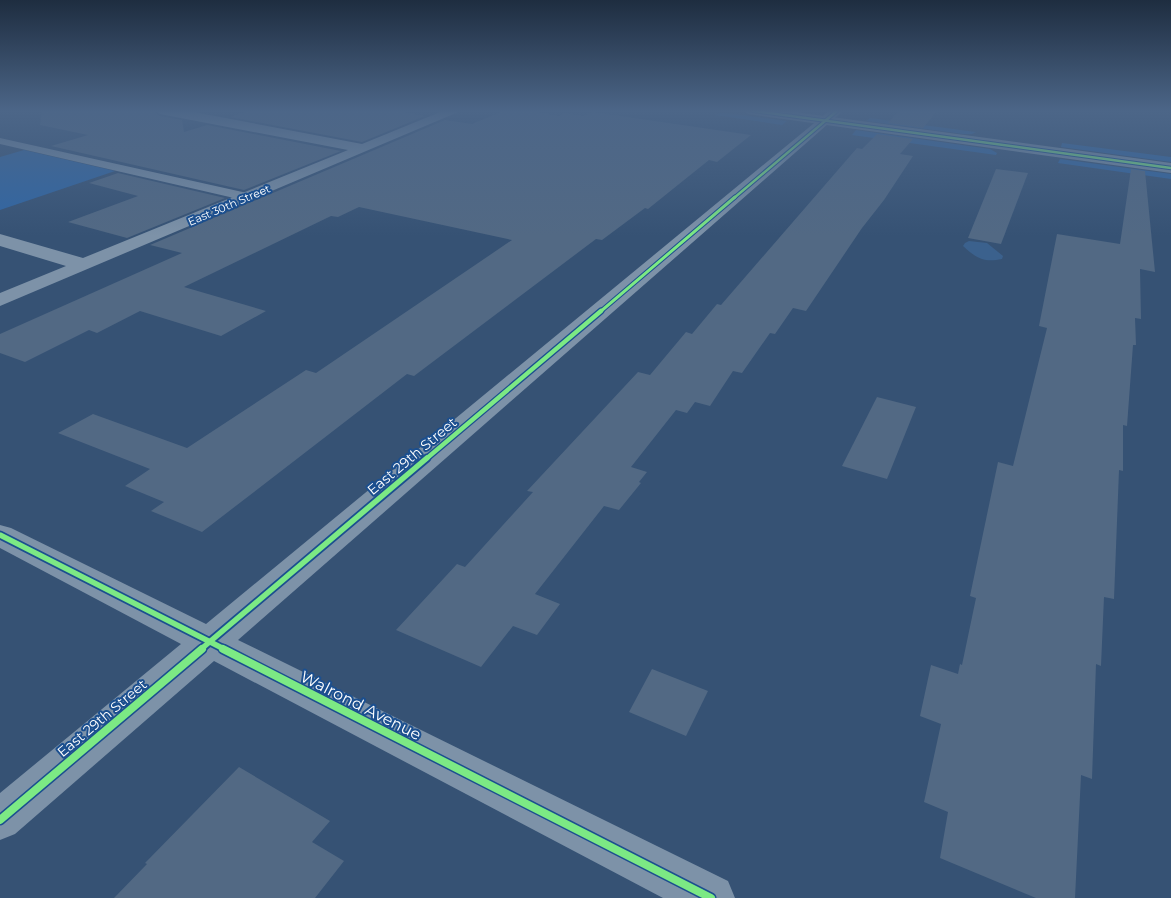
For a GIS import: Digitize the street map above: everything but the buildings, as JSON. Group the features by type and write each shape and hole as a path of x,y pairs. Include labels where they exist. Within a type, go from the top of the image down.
{"street":[{"name":"East 30th Street","path":"0,300 357,152"},
{"name":"East 29th Street","path":"0,820 790,152"},
{"path":"1066,152 1171,168"},
{"path":"0,240 85,265"},
{"name":"Walrond Avenue","path":"0,535 711,898"}],"lane":[{"path":"44,152 247,198"}],"shaded area":[{"path":"17,152 32,152 115,171 0,210 0,157"},
{"path":"974,152 995,152 997,153 996,155"},
{"path":"1097,152 1131,152 1171,157 1171,162"},
{"path":"1060,159 1171,174 1171,179 1058,163"},
{"path":"969,241 987,243 1003,256 1002,259 985,260 972,254 963,246"}],"cycle path":[{"path":"0,820 789,152"},
{"path":"1054,152 1171,168"},
{"path":"0,535 711,898"}]}
